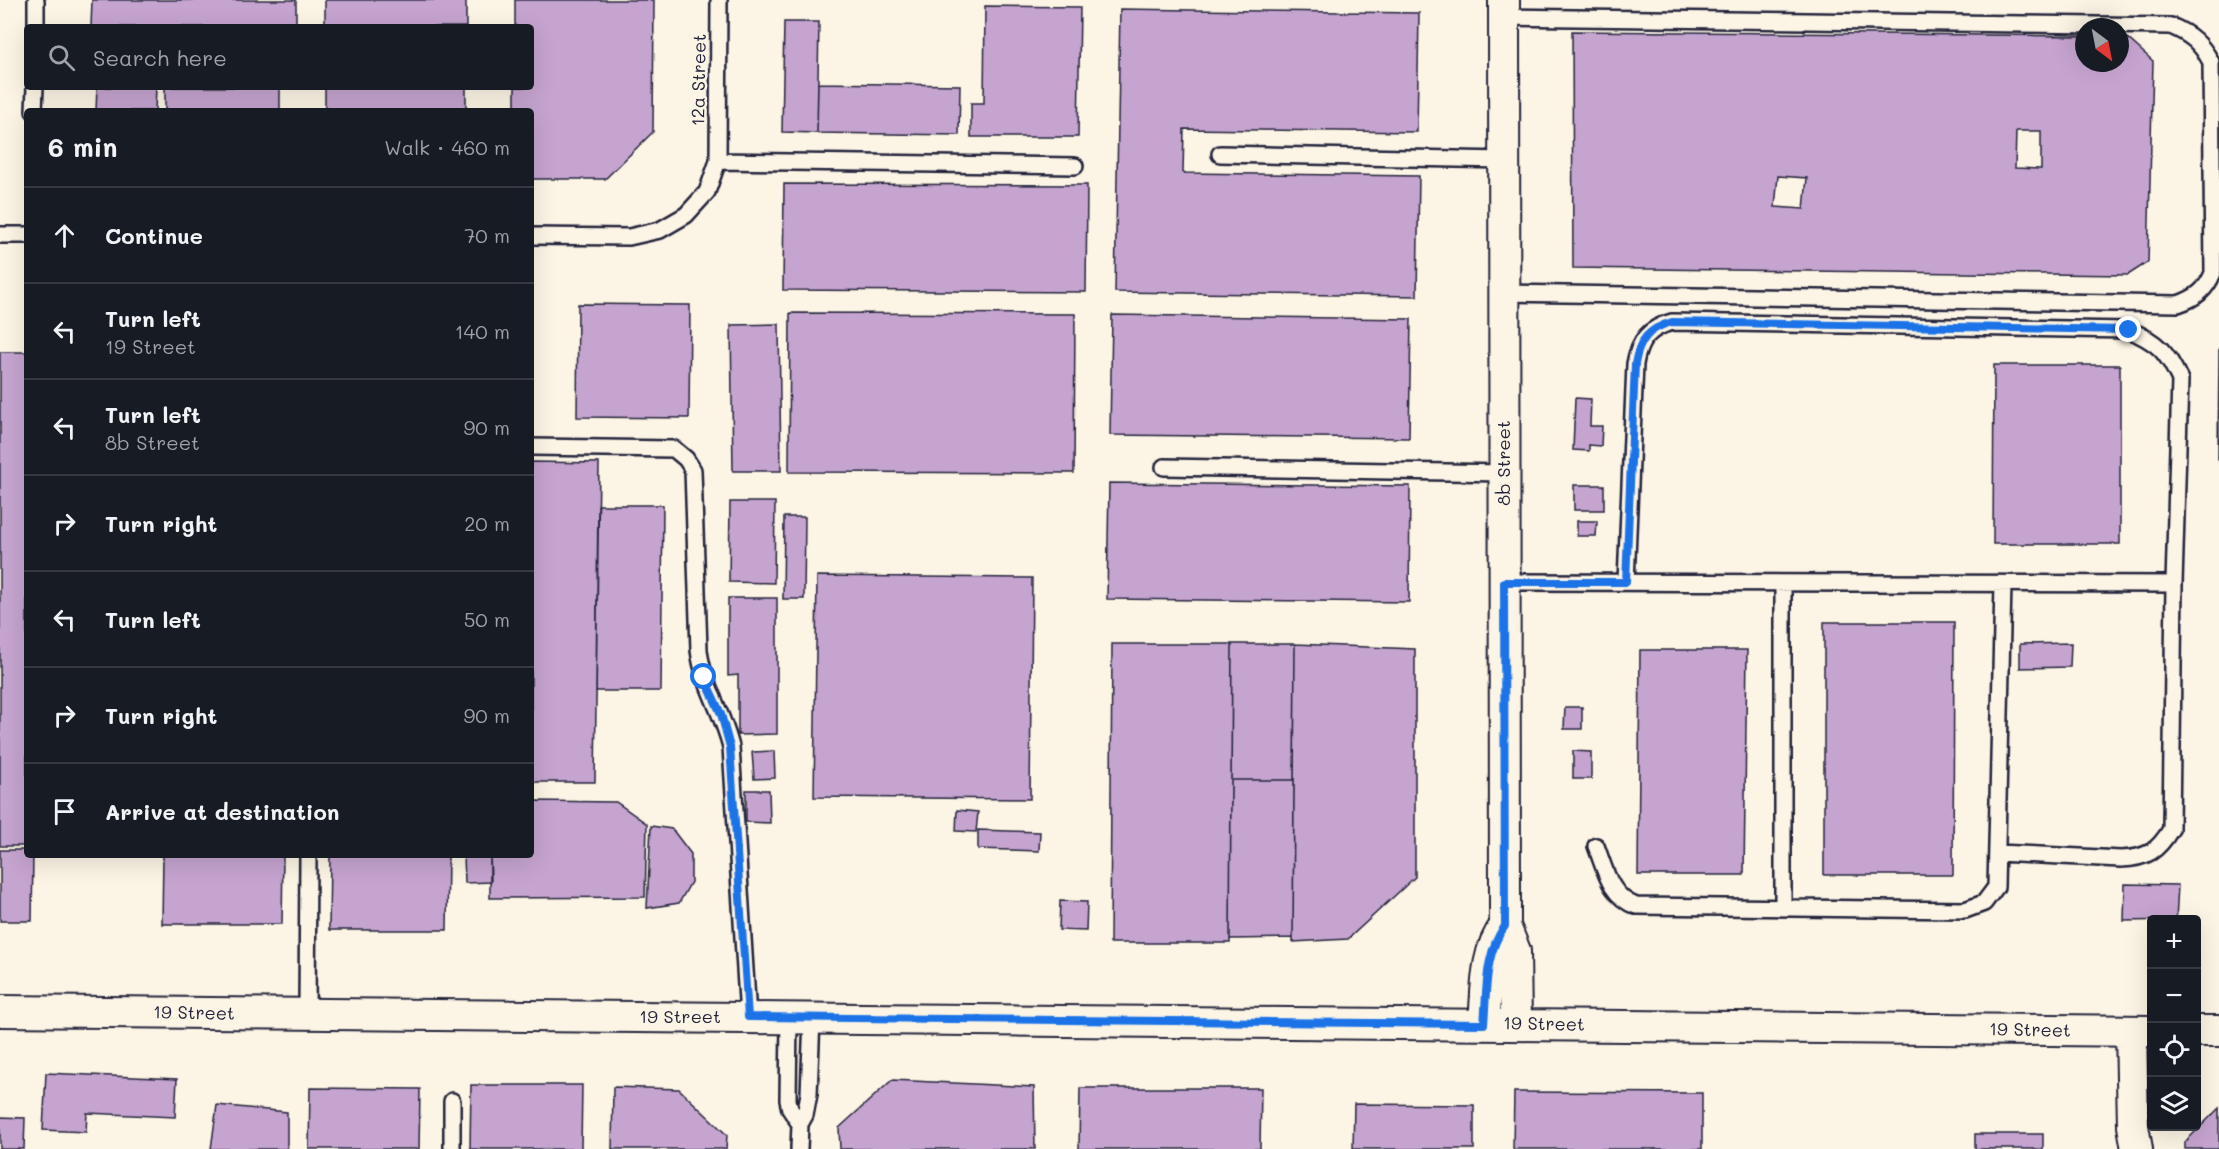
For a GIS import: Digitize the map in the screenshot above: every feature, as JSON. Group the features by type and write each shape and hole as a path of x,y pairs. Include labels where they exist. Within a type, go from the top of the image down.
{"street":[{"name":"8b Street","path":"1504,8 1505,926 1515,951 1516,1024"},
{"name":"8b Street","path":"1484,1024 1489,960 1496,940 1505,926"},
{"name":"19 Street","path":"0,1011 2141,1031"},
{"path":"2137,1149 2133,1126 2141,1031"},
{"path":"2201,1031 2219,1031"},
{"path":"2148,1149 2152,1131"}],"lane":[{"path":"36,0 36,24"},
{"name":"12a Street","path":"534,236 629,237 660,230 686,215 707,192 718,160 719,0"},
{"path":"1504,8 2171,26 2193,37 2211,62 2213,273 2209,284 2200,293 2178,304 1504,293"},
{"path":"34,108 35,90"},
{"path":"1220,154 1504,160"},
{"path":"718,160 1075,166"},
{"path":"0,235 24,235"},
{"path":"1626,582 1635,364 1641,341 1659,326 1672,322 2129,330 2151,339 2165,354 2180,380 2174,584 2171,829 2163,842 2151,852 2137,858 2121,860 1997,853"},
{"path":"534,447 674,449 686,459 693,470 699,650 704,677 721,714 730,747 748,1017"},
{"path":"1164,467 1504,473"},
{"path":"1504,582 2174,584"},
{"path":"1783,583 1783,907"},
{"path":"1596,846 1614,891 1627,903 1636,906 1965,910 1984,903 1996,887 2004,584"},
{"path":"307,1014 308,858"},
{"path":"800,1124 790,1109 788,1100 801,1018"},
{"path":"799,1149 800,1124 808,1106 801,1018"},
{"path":"452,1101 452,1149"}],"building":[{"path":"92,0 296,0 296,24 91,24"},
{"path":"325,0 466,0 466,24 325,24"},
{"path":"515,0 654,0 653,132 605,179 534,179 534,108 515,108 515,90 534,90 534,24 515,24"},
{"path":"985,6 1080,7 1078,137 971,137 971,103 984,103"},
{"path":"1120,9 1419,13 1417,132 1184,129 1183,173 1419,176 1417,296 1115,292"},
{"path":"784,22 819,22 817,133 782,132"},
{"path":"1572,31 2075,36 2075,72 2129,72 2129,40 2153,61 2148,262 2128,275 1573,268","holes":["2016,131 2041,131 2041,169 2015,168","1778,176 1807,178 1804,209 1775,207"]},
{"path":"818,83 960,85 959,135 817,133"},
{"path":"97,90 156,90 155,108 96,108"},
{"path":"165,90 280,90 280,108 165,108"},
{"path":"325,90 466,90 466,108 325,108"},
{"path":"784,184 1087,185 1086,292 783,290"},
{"path":"578,304 690,305 689,418 577,417"},
{"path":"790,313 1075,314 1074,473 789,472"},
{"path":"1112,315 1411,319 1409,438 1110,435"},
{"path":"779,324 781,471 733,471 731,325"},
{"path":"2219,348 2219,459 2218,459"},
{"path":"0,352 24,352 24,846 0,846"},
{"path":"1994,365 2120,365 2120,544 1993,544"},
{"path":"1575,398 1591,399 1590,426 1602,426 1601,446 1589,445 1589,451 1573,450"},
{"path":"534,462 599,463 595,782 534,782"},
{"path":"1109,483 1410,486 1409,602 1107,599"},
{"path":"1574,485 1604,485 1604,510 1574,510"},
{"path":"730,502 775,502 774,583 729,582"},
{"path":"598,505 663,505 661,691 596,691"},
{"path":"784,517 805,517 804,599 783,599"},
{"path":"1577,521 1597,521 1596,536 1577,536"},
{"path":"817,576 1032,578 1030,799 814,797"},
{"path":"728,598 777,598 777,734 738,735 738,675 728,676"},
{"path":"1824,622 1954,622 1953,875 1824,875"},
{"path":"2071,643 2070,667 2020,668 2020,644"},
{"path":"1112,644 1232,644 1230,943 1110,943"},
{"path":"1232,644 1295,644 1294,780 1231,780"},
{"path":"1295,644 1415,649 1415,877 1348,939 1293,942"},
{"path":"1640,650 1747,650 1744,875 1638,875"},
{"path":"1565,707 1582,707 1582,729 1564,729"},
{"path":"774,751 775,778 754,779 752,752"},
{"path":"1573,751 1591,752 1591,779 1573,779"},
{"path":"1231,780 1294,780 1293,938 1230,939"},
{"path":"746,790 769,790 770,823 746,822"},
{"path":"534,801 616,802 647,824 645,897 490,898 490,858 534,858"},
{"path":"957,810 978,812 976,832 956,831"},
{"path":"651,826 672,829 691,854 691,882 679,903 647,908"},
{"path":"978,830 1040,832 1039,851 978,849"},
{"path":"0,850 24,850 24,858 33,858 32,921 0,921"},
{"path":"163,858 283,858 282,924 162,924"},
{"path":"330,858 448,858 447,930 329,930"},
{"path":"464,858 490,858 491,882 465,883"},
{"path":"2125,884 2178,885 2176,915 2147,915 2147,921 2124,921"},
{"path":"1060,901 1087,902 1086,931 1059,930"},
{"path":"46,1073 177,1079 175,1117 87,1113 86,1132 43,1130"},
{"path":"892,1080 1034,1087 1035,1149 840,1149 839,1128"},
{"path":"471,1085 582,1085 581,1149 470,1149"},
{"path":"613,1087 679,1089 727,1135 726,1149 612,1149"},
{"path":"310,1088 420,1089 419,1149 309,1149"},
{"path":"1080,1088 1261,1088 1260,1149 1079,1149"},
{"path":"1514,1092 1702,1093 1702,1149 1513,1149"},
{"path":"1354,1104 1474,1105 1474,1149 1353,1149"},
{"path":"217,1105 287,1112 287,1149 211,1149"},
{"path":"2219,1108 2219,1149 2185,1149 2185,1142 2196,1131 2201,1131 2201,1126"},
{"path":"0,1117 25,1118 24,1149 0,1149"},
{"path":"1975,1134 2043,1134 2043,1149 1975,1149"}],"route":[{"path":"704,677 721,714 730,747 748,1017 1484,1024 1489,960 1496,940 1505,926 1504,582 1626,582 1635,364 1641,341 1649,332 1672,322 2129,330"}]}
